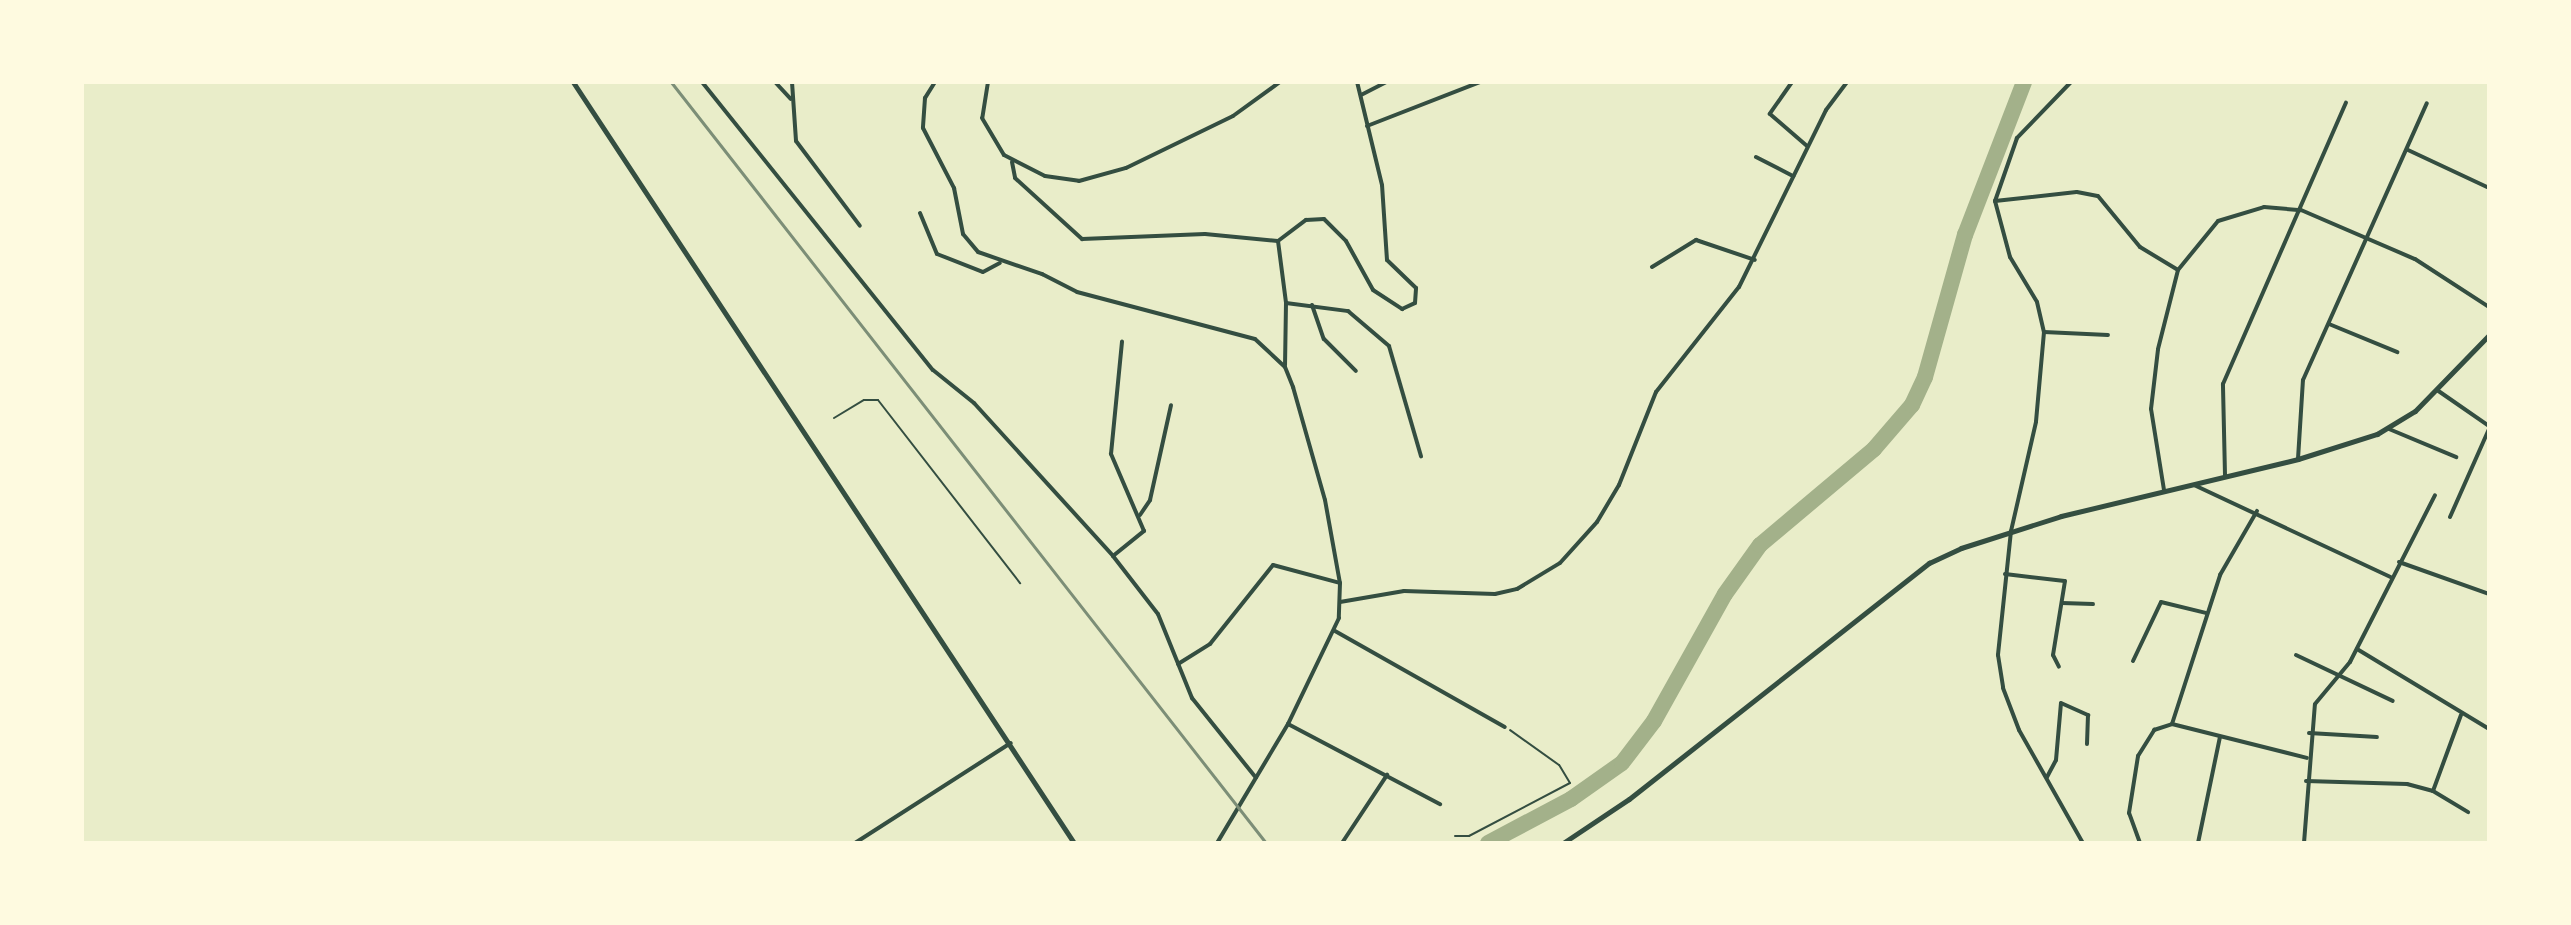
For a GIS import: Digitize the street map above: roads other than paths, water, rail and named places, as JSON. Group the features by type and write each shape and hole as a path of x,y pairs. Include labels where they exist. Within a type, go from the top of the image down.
{"main road":[{"path":"573,82 1074,843"},
{"path":"1563,843 1671,767 1907,577 1961,548 2011,531 2298,459 2389,429 2437,390 2489,335"}],"street":[{"path":"702,82 933,370 974,403 1113,556 1158,614 1192,698 1256,778"},
{"path":"775,82 791,99"},
{"path":"792,82 796,141 860,226"},
{"path":"935,82 922,113 926,139 954,188 969,243 1000,262 1042,274 1090,296 1246,335 1267,347 1285,367"},
{"path":"988,82 983,103 986,131 1012,162 1015,178 1082,239 1205,234 1278,241 1306,220 1324,219 1346,241 1373,290 1402,309 1415,303 1416,288 1387,260 1382,185 1357,82"},
{"path":"1012,162 1062,180 1102,178 1233,116 1280,82"},
{"path":"1360,95 1387,82"},
{"path":"1367,126 1480,82"},
{"path":"1792,82 1770,114 1807,146"},
{"path":"1340,602 1404,591 1495,594 1517,589 1560,563 1597,522 1619,485 1656,392 1755,260 1807,146 1847,82"},
{"path":"2071,82 2017,138 1995,201 1998,227 2037,302 2044,332 2036,422 2011,531 1998,641 2000,675 2019,730 2083,843"},
{"path":"2225,475 2223,384 2346,103"},
{"path":"2298,459 2302,387 2427,103"},
{"path":"2407,150 2489,188"},
{"path":"1756,157 1793,176"},
{"path":"1995,201 2077,192 2098,196 2140,247 2178,270"},
{"path":"2164,492 2152,389 2178,270 2218,221 2264,207 2301,210 2415,259 2489,307"},
{"path":"920,213 937,254 983,272 1000,262"},
{"path":"1652,267 1696,240 1755,260"},
{"path":"1217,843 1288,724 1335,631 1340,602 1340,583 1325,500 1285,367 1286,303 1278,241"},
{"path":"1286,303 1348,311 1389,346 1421,456"},
{"path":"1311,304 1324,339 1356,371"},
{"path":"2329,324 2397,352"},
{"path":"2044,332 2108,335"},
{"path":"1113,556 1144,531 1140,515 1111,454 1122,342"},
{"path":"2437,390 2489,427 2450,517"},
{"path":"1140,515 1150,500 1171,405"},
{"path":"2389,429 2456,457"},
{"path":"2192,485 2257,511 2390,577"},
{"path":"2304,843 2309,733 2319,696 2357,649 2390,577 2435,495"},
{"path":"2172,724 2220,575 2257,511"},
{"path":"2399,562 2489,594"},
{"path":"1178,664 1210,644 1273,565 1340,583"},
{"path":"2005,574 2063,578 2053,655 2059,667"},
{"path":"2133,661 2161,602 2206,613"},
{"path":"2062,603 2093,604"},
{"path":"1335,631 1505,727"},
{"path":"2357,649 2461,715 2489,729"},
{"path":"2296,655 2393,701"},
{"path":"2047,777 2056,760 2061,703 2088,715 2087,744"},
{"path":"2433,791 2461,715"},
{"path":"1288,724 1440,804"},
{"path":"2140,843 2129,813 2138,756 2154,730 2172,724 2307,758"},
{"path":"2309,733 2377,737"},
{"path":"2198,843 2220,737"},
{"path":"855,843 1011,743"},
{"path":"1342,843 1387,775"},
{"path":"2306,781 2396,782 2433,791 2468,812"}],"lane":[{"path":"834,418 864,400 878,400 1020,583"}],"waterway":[{"path":"1488,843 1571,799 1622,763 1654,721 1725,594 1760,545 1874,449 1912,405 1925,377 1965,235 2024,82"}],"railway":[{"path":"671,82 1266,843"}]}
